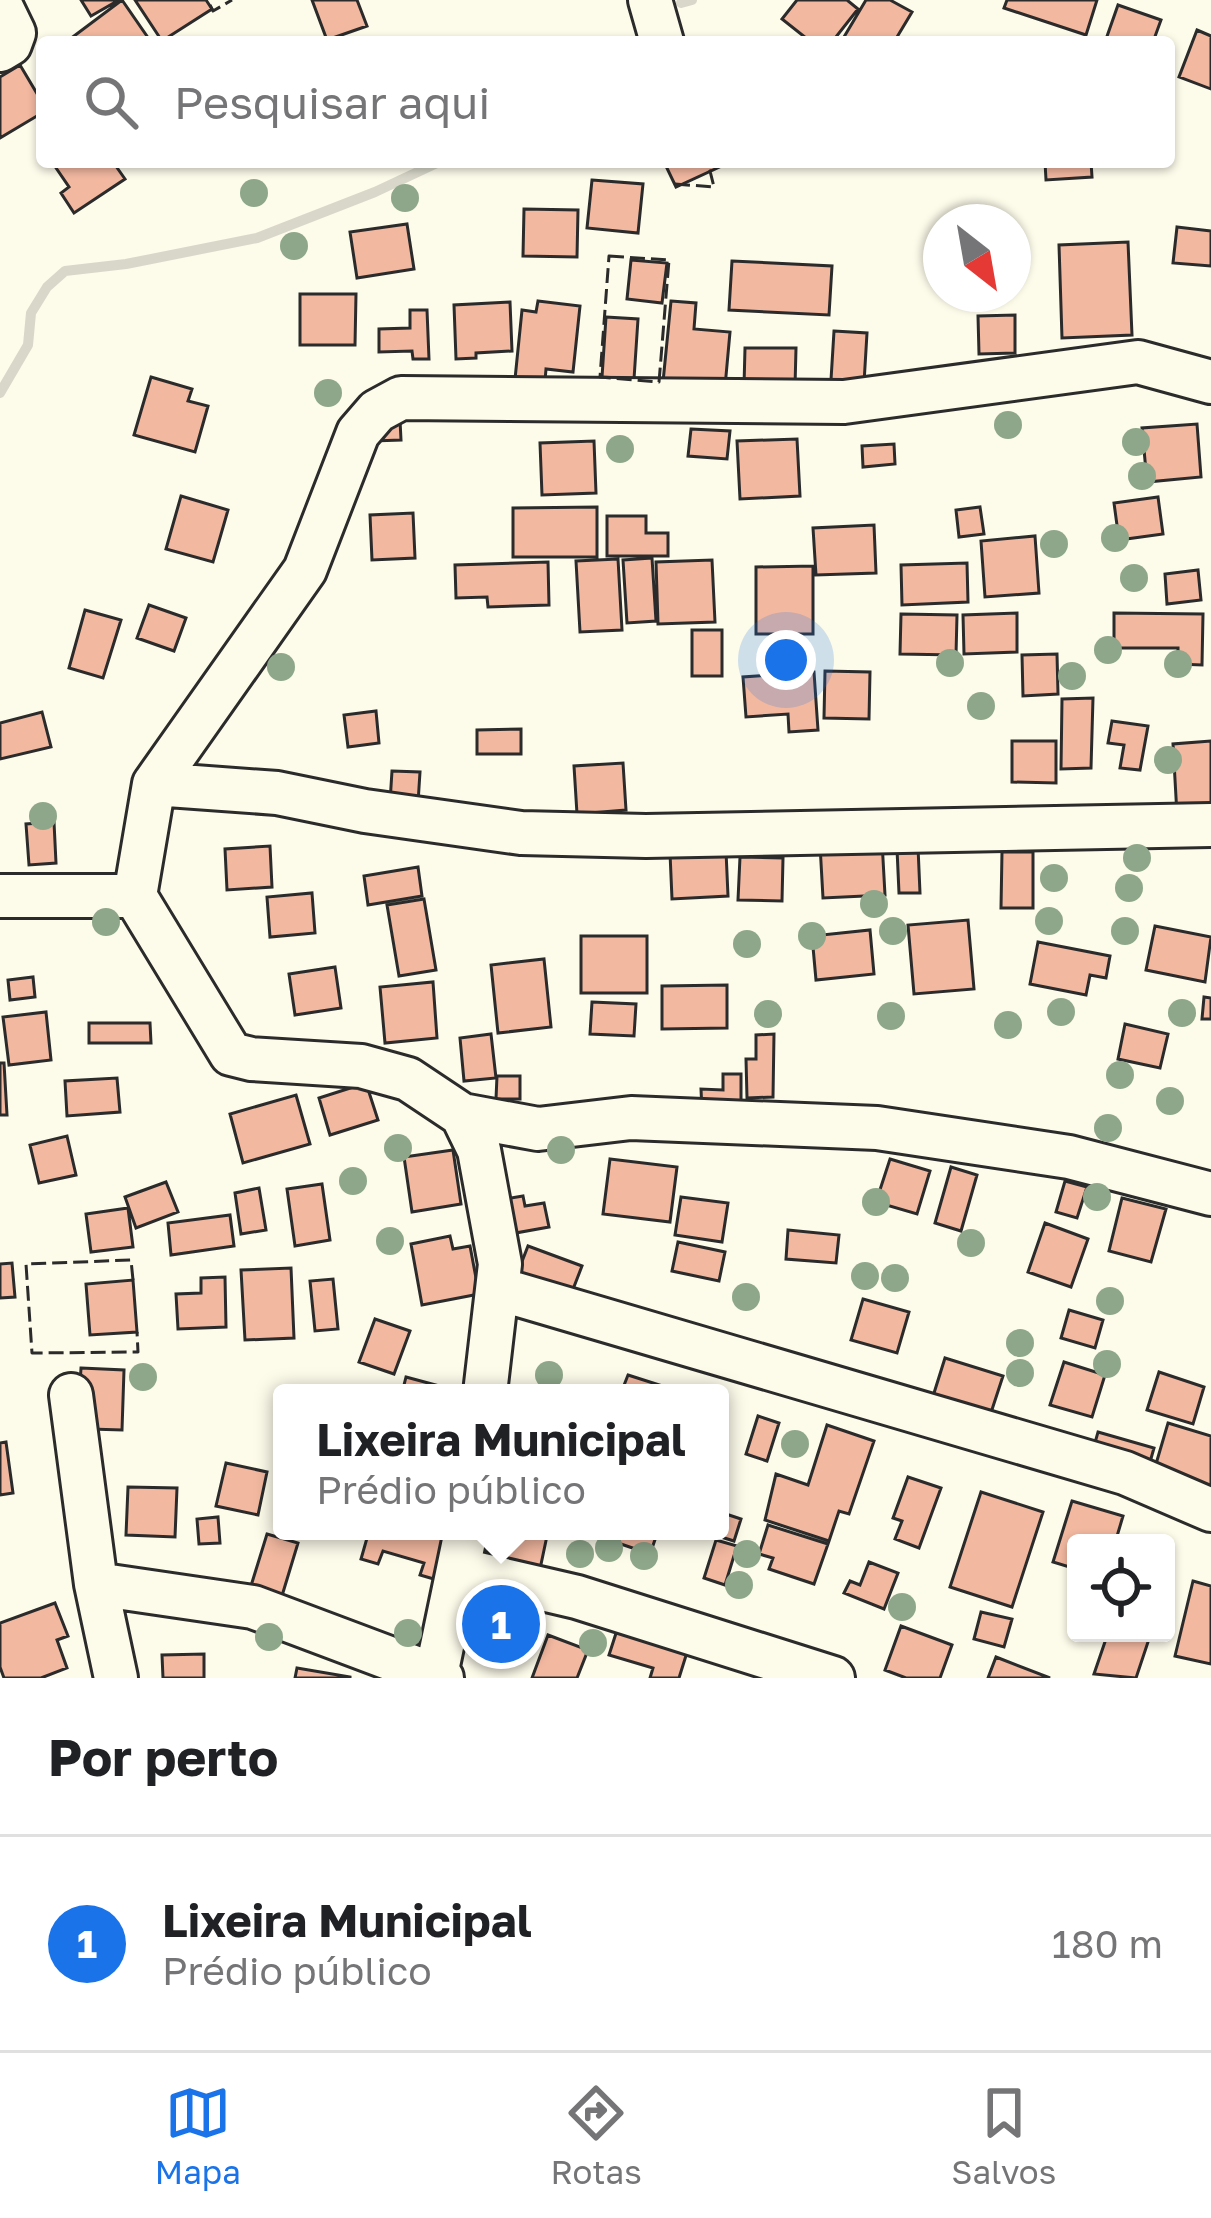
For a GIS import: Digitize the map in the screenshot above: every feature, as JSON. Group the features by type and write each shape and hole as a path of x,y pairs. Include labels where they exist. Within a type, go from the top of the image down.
{"street":[{"path":"650,0 660,36"},
{"path":"0,4 14,33 10,44 0,50"},
{"path":"1211,382 1138,362 844,402 401,398 377,411 358,433 305,570 154,784 135,896 231,1054 361,1066 408,1079 462,1115 538,1129 631,1118 877,1128 1069,1157 1211,1194"},
{"path":"154,784 278,793 365,811 521,833 646,836 1211,825"},
{"path":"0,896 135,896"},
{"path":"462,1115 479,1150 500,1264 486,1384"},
{"path":"499,1289 1125,1473 1211,1510"},
{"path":"71,1395 107,1674"},
{"path":"96,1584 253,1607 439,1676 464,1550 577,1597 833,1678"}],"building":[{"path":"81,0 119,0 91,16"},
{"path":"122,0 147,36 74,36"},
{"path":"135,0 206,0 212,9 170,36 159,36"},
{"path":"312,0 357,0 367,26 326,36"},
{"path":"797,0 847,0 858,9 837,36 803,36 782,19"},
{"path":"866,0 890,0 912,12 898,36 845,36"},
{"path":"1007,0 1097,0 1086,35 1004,8"},
{"path":"1118,5 1161,20 1155,36 1107,36"},
{"path":"1197,30 1211,36 1211,89 1179,77"},
{"path":"20,65 36,92 36,117 0,138 0,77"},
{"path":"56,168 117,168 125,179 74,213 61,193 69,187"},
{"path":"667,168 717,168 676,187"},
{"path":"1045,168 1091,168 1092,177 1046,180"},
{"path":"592,180 643,184 638,233 587,228"},
{"path":"524,209 578,210 577,257 523,256"},
{"path":"407,224 414,269 357,278 350,232"},
{"path":"1177,227 1211,231 1211,266 1173,263"},
{"path":"1128,242 1132,335 1062,338 1059,245"},
{"path":"631,260 667,263 662,303 627,299"},
{"path":"732,261 832,266 829,315 729,310"},
{"path":"300,294 356,294 355,345 300,345"},
{"path":"538,301 580,306 573,372 546,369 545,381 515,379 522,310 536,312"},
{"path":"671,301 696,303 694,329 730,332 725,387 663,382"},
{"path":"510,302 512,351 456,359 454,305"},
{"path":"410,310 427,310 429,359 413,359 412,351 379,352 379,329 410,328"},
{"path":"1015,315 1015,353 979,354 978,316"},
{"path":"606,317 638,319 634,379 602,377"},
{"path":"834,331 867,333 864,383 831,380"},
{"path":"745,348 796,348 795,387 744,386"},
{"path":"151,377 192,389 188,401 208,406 195,452 134,435"},
{"path":"400,420 401,440 373,441 371,421"},
{"path":"1197,424 1201,477 1147,482 1142,428"},
{"path":"691,429 730,431 727,459 688,456"},
{"path":"797,439 800,496 740,499 737,441"},
{"path":"594,441 596,493 542,495 540,443"},
{"path":"894,444 895,464 863,467 862,446"},
{"path":"181,496 228,510 213,562 166,549"},
{"path":"1158,497 1163,534 1119,540 1114,503"},
{"path":"597,507 597,557 513,557 513,508"},
{"path":"980,507 984,534 959,537 956,510"},
{"path":"413,513 415,558 372,560 370,515"},
{"path":"607,516 646,516 646,533 668,533 668,556 607,556"},
{"path":"874,525 876,573 816,575 813,528"},
{"path":"1035,536 1039,593 985,597 981,541"},
{"path":"652,558 656,621 627,623 623,560"},
{"path":"618,559 622,630 580,632 576,561"},
{"path":"712,560 715,622 658,624 656,562"},
{"path":"548,562 549,605 488,607 487,597 456,598 455,565"},
{"path":"967,563 968,602 902,605 901,565"},
{"path":"813,566 813,634 756,634 756,567"},
{"path":"1198,570 1201,600 1167,604 1165,574"},
{"path":"149,605 186,618 174,651 137,638"},
{"path":"85,610 121,620 103,678 69,668"},
{"path":"1017,613 1017,652 964,654 963,615"},
{"path":"1114,613 1203,614 1202,665 1178,664 1178,648 1114,648"},
{"path":"901,614 957,615 956,655 900,654"},
{"path":"692,630 722,630 722,676 692,676"},
{"path":"1057,654 1058,694 1023,696 1022,655"},
{"path":"825,671 870,672 869,719 824,718"},
{"path":"814,672 818,730 789,732 788,714 746,717 743,677"},
{"path":"1093,698 1091,768 1061,769 1062,699"},
{"path":"376,711 379,743 348,747 344,715"},
{"path":"42,712 51,747 0,759 0,723"},
{"path":"1112,721 1148,726 1140,770 1120,768 1124,745 1108,743"},
{"path":"521,729 521,754 477,754 477,730"},
{"path":"1012,741 1056,741 1056,783 1012,782"},
{"path":"1211,741 1211,813 1177,815 1173,744"},
{"path":"623,763 626,810 577,814 574,766"},
{"path":"392,771 420,772 418,803 390,802"},
{"path":"54,822 56,863 29,865 26,824"},
{"path":"882,841 885,895 823,898 820,845"},
{"path":"270,846 272,887 227,890 225,849"},
{"path":"918,847 920,893 899,893 897,849"},
{"path":"726,851 728,896 672,899 670,853"},
{"path":"1002,852 1033,852 1033,908 1001,908"},
{"path":"740,857 783,858 782,901 738,900"},
{"path":"418,867 422,896 368,905 364,876"},
{"path":"312,893 315,933 270,937 267,897"},
{"path":"424,899 436,970 399,976 387,905"},
{"path":"968,920 974,989 914,994 908,925"},
{"path":"1155,926 1211,937 1205,982 1146,970"},
{"path":"870,930 874,974 816,980 812,936"},
{"path":"581,936 647,936 647,993 581,993"},
{"path":"1038,942 1110,956 1106,978 1090,975 1086,995 1030,984"},
{"path":"544,959 551,1027 498,1033 491,965"},
{"path":"335,967 341,1008 295,1015 289,974"},
{"path":"33,977 35,997 10,1000 8,980"},
{"path":"433,982 437,1038 385,1043 380,987"},
{"path":"727,985 727,1028 662,1029 662,986"},
{"path":"1204,997 1211,998 1211,1019 1202,1019"},
{"path":"592,1002 636,1004 634,1036 590,1034"},
{"path":"46,1012 51,1060 9,1065 3,1017"},
{"path":"89,1023 150,1023 151,1043 89,1043"},
{"path":"1125,1024 1168,1034 1160,1068 1118,1059"},
{"path":"491,1034 496,1078 464,1081 460,1038"},
{"path":"774,1034 773,1097 747,1098 746,1059 756,1059 756,1035"},
{"path":"0,1063 4,1063 7,1115 0,1115"},
{"path":"723,1074 741,1074 741,1110 702,1111 701,1089 723,1090"},
{"path":"497,1076 520,1076 520,1099 496,1099"},
{"path":"117,1078 120,1112 67,1116 65,1081"},
{"path":"366,1083 378,1120 330,1135 319,1098"},
{"path":"296,1095 310,1144 243,1163 230,1114"},
{"path":"67,1136 76,1175 39,1183 30,1145"},
{"path":"453,1150 461,1204 412,1212 404,1157"},
{"path":"610,1159 677,1167 670,1222 603,1214"},
{"path":"890,1159 930,1171 917,1214 876,1202"},
{"path":"951,1167 977,1175 961,1231 935,1223"},
{"path":"1065,1181 1087,1187 1077,1218 1056,1212"},
{"path":"166,1182 178,1212 136,1228 125,1197"},
{"path":"322,1184 330,1240 295,1246 287,1189"},
{"path":"259,1188 266,1230 241,1234 235,1193"},
{"path":"523,1196 525,1206 544,1203 549,1227 499,1236 493,1201"},
{"path":"681,1197 728,1203 722,1242 675,1235"},
{"path":"1122,1198 1166,1209 1151,1262 1109,1251"},
{"path":"128,1208 133,1247 91,1252 86,1214"},
{"path":"230,1215 234,1246 171,1255 168,1223"},
{"path":"1045,1223 1088,1239 1071,1287 1028,1272"},
{"path":"788,1230 839,1235 836,1263 786,1259"},
{"path":"450,1236 453,1249 470,1246 479,1294 422,1305 411,1244"},
{"path":"678,1242 725,1252 719,1281 672,1271"},
{"path":"528,1246 582,1266 563,1315 509,1295"},
{"path":"12,1263 15,1297 0,1298 0,1264"},
{"path":"291,1268 294,1338 245,1340 241,1270"},
{"path":"225,1277 226,1327 178,1329 176,1294 201,1293 201,1278"},
{"path":"333,1279 338,1329 315,1331 310,1281"},
{"path":"133,1280 137,1332 90,1335 86,1284"},
{"path":"863,1299 909,1312 897,1353 851,1340"},
{"path":"1069,1310 1103,1320 1095,1348 1061,1338"},
{"path":"375,1319 410,1331 394,1374 359,1362"},
{"path":"945,1358 1003,1376 983,1437 929,1409"},
{"path":"1064,1362 1105,1375 1092,1417 1050,1405"},
{"path":"81,1368 124,1370 122,1430 90,1429 78,1416"},
{"path":"1159,1372 1204,1387 1193,1424 1147,1410"},
{"path":"628,1375 656,1384 624,1384"},
{"path":"406,1377 432,1384 404,1384"},
{"path":"758,1416 779,1423 767,1461 746,1454"},
{"path":"1168,1423 1211,1436 1211,1517 1146,1498"},
{"path":"827,1425 874,1441 849,1514 839,1511 829,1541 765,1520 776,1474 808,1485"},
{"path":"1098,1432 1154,1448 1141,1494 1085,1478"},
{"path":"6,1442 13,1493 0,1495 0,1443"},
{"path":"226,1463 267,1472 258,1515 216,1506"},
{"path":"908,1477 941,1488 919,1548 895,1539 902,1521 893,1518"},
{"path":"128,1487 177,1488 175,1537 126,1535"},
{"path":"981,1492 1043,1512 1012,1607 950,1587"},
{"path":"1072,1501 1123,1516 1118,1534 1067,1534 1067,1566 1053,1562"},
{"path":"729,1515 741,1519 734,1541 729,1539"},
{"path":"218,1517 220,1543 199,1544 197,1519"},
{"path":"768,1525 828,1544 814,1584 769,1569 773,1558 759,1554"},
{"path":"267,1534 273,1540 298,1543 281,1599 250,1589"},
{"path":"366,1540 449,1540 444,1582 420,1575 424,1563 383,1551 378,1564 361,1559"},
{"path":"490,1540 546,1540 540,1569 486,1558"},
{"path":"619,1540 655,1540 650,1554"},
{"path":"716,1540 737,1546 725,1585 704,1578"},
{"path":"869,1562 898,1573 884,1609 844,1593 850,1581 860,1585"},
{"path":"1193,1581 1211,1586 1211,1664 1175,1656"},
{"path":"55,1603 68,1636 57,1640 67,1668 41,1678 4,1678 0,1623"},
{"path":"491,1607 517,1612 511,1640 485,1635"},
{"path":"981,1612 1012,1619 1004,1647 974,1639"},
{"path":"619,1624 689,1646 679,1678 650,1678 653,1668 609,1655"},
{"path":"901,1626 952,1645 940,1678 906,1678 885,1670"},
{"path":"548,1635 588,1650 577,1678 532,1678"},
{"path":"1105,1642 1148,1642 1136,1678 1094,1674"},
{"path":"204,1654 204,1678 163,1678 162,1655"},
{"path":"996,1657 1050,1678 988,1678"},
{"path":"297,1668 350,1677 350,1678 295,1678"}],"waterway":[{"path":"681,3 692,0"},
{"path":"0,393 28,345 31,313 47,287 65,271 257,238 426,168"}],"fence":[{"path":"210,5 213,11 232,0"},
{"path":"675,184 714,187 713,170"},
{"path":"609,256 669,260 659,382 600,377 609,256"},
{"path":"133,1280 131,1260 26,1264 32,1353 138,1352 137,1332"}],"place":[{"name":"Lixeira Municipal","path":"501,1624"}]}
